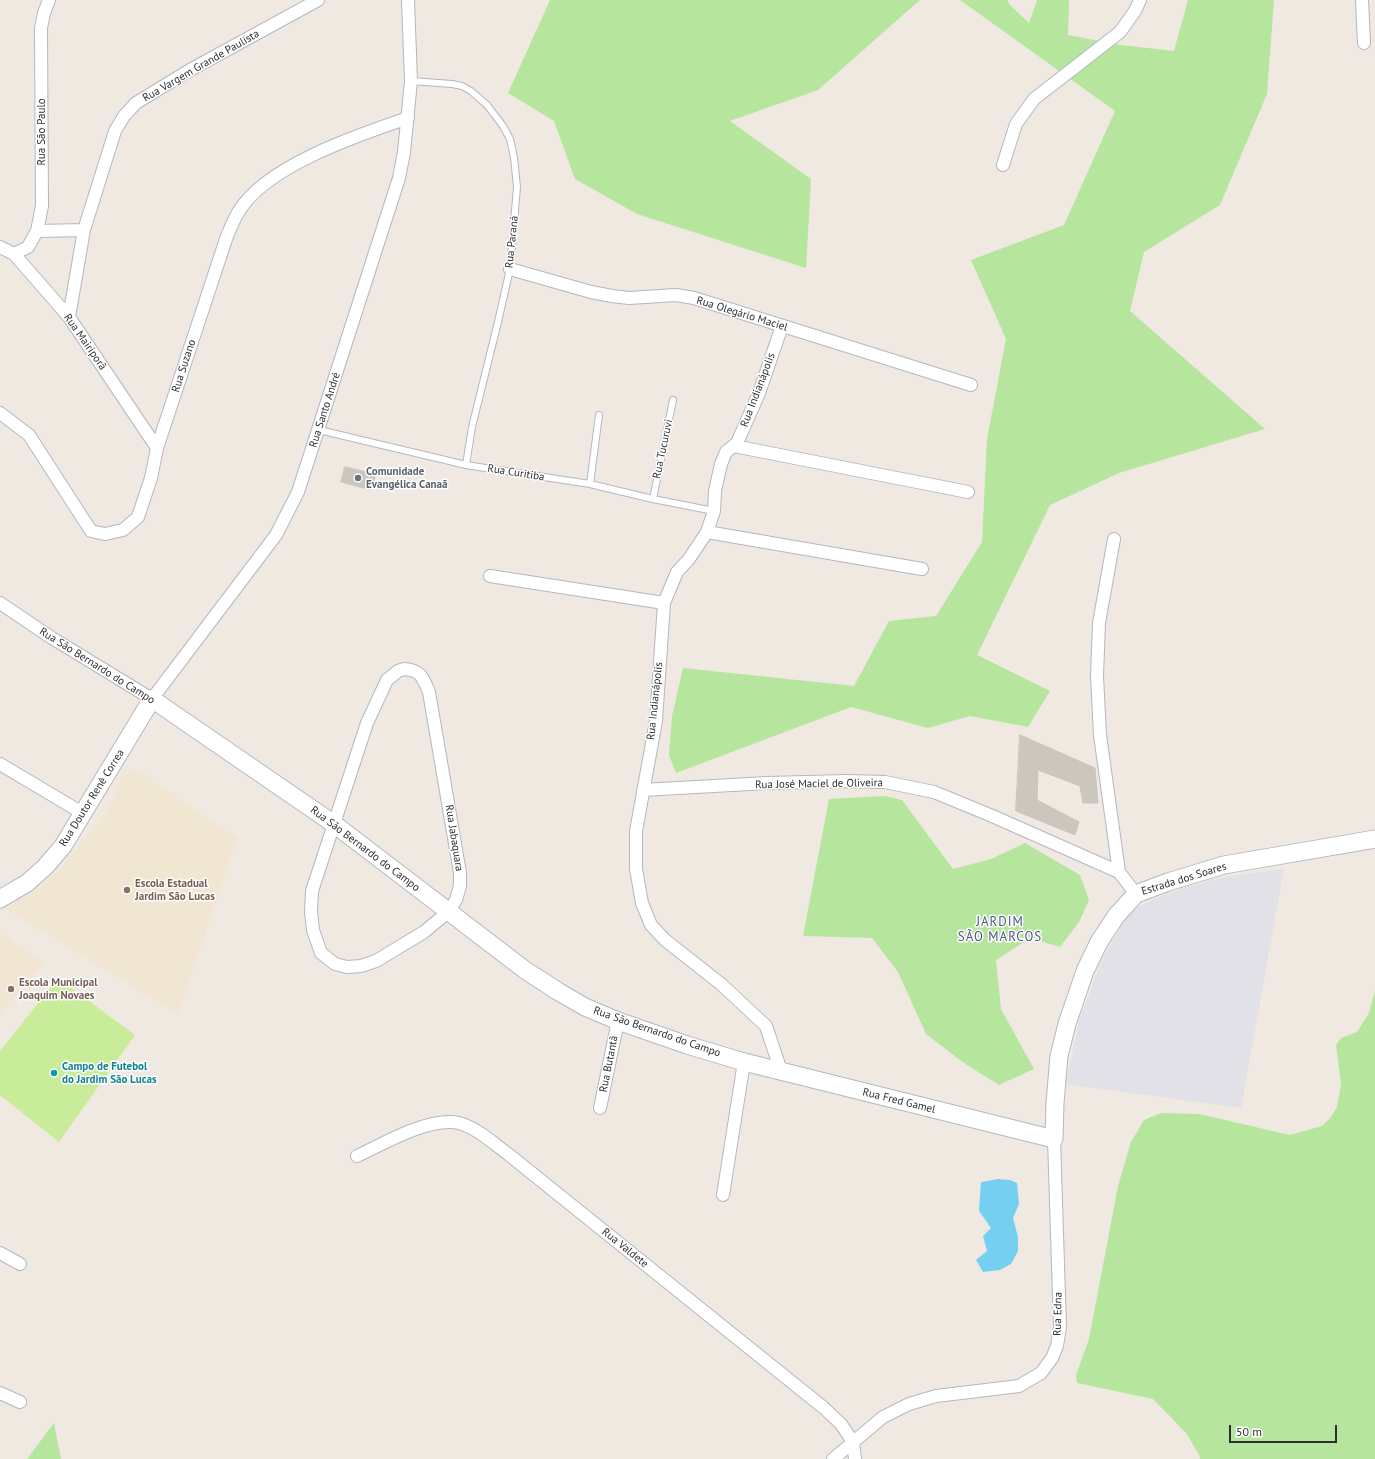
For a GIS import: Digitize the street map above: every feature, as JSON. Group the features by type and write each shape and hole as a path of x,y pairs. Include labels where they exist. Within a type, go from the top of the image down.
{"street":[{"name":"Rua São Paulo","path":"14,254 28,247 37,231 42,206 41,28 44,13 49,0"},
{"name":"Rua Vargem Grande Paulista","path":"69,317 84,230 115,131 124,116 136,103 190,70 318,0"},
{"name":"Rua Santo André","path":"152,699 276,536 298,492 399,178 408,118 410,81 408,0"},
{"path":"1003,165 1016,124 1034,99 1120,32 1135,11 1140,0"},
{"path":"1362,0 1364,43"},
{"name":"Rua Suzano","path":"0,413 29,435 91,531 105,534 123,530 138,517 151,478 157,448 227,236 239,210 255,192 279,173 358,135 408,118"},
{"path":"37,231 84,230"},
{"name":"Rua Mairiporã","path":"0,247 14,254 69,317 157,448"},
{"name":"Rua Olegário Maciel","path":"510,269 591,292 612,296 629,298 676,295 694,298 971,385"},
{"name":"Rua Indianápolis","path":"781,1071 766,1026 721,984 665,940 651,925 642,903 636,869 636,831 656,721 664,603 677,572 689,559 707,532 714,511 715,491 721,464 726,452 737,443 759,392 782,326"},
{"path":"734,446 968,492"},
{"path":"707,532 922,569"},
{"path":"1114,539 1099,623 1097,676 1100,735 1119,872"},
{"path":"490,576 664,603"},
{"name":"Rua São Bernardo do Campo","path":"0,603 52,638 152,699 334,824 519,966 558,992 585,1007 618,1021 687,1045 744,1062"},
{"name":"Rua Jabaquara","path":"404,669 411,669 423,677 429,692 433,711 460,873 460,886 456,900 448,912 424,932 376,961 361,966 347,968 335,964 321,953 313,930 311,911 312,891 367,723 388,680 398,671 404,669"},
{"name":"Rua Doutor Renê Correa","path":"0,899 26,883 45,867 63,846 84,814 152,699"},
{"path":"0,764 84,814"},
{"name":"Rua José Maciel de Oliveira","path":"643,790 767,783 846,781 885,782 934,792 1119,872 1136,894"},
{"name":"Estrada dos Soares","path":"1054,1139 1059,1056 1067,1024 1085,971 1099,942 1116,916 1136,894 1168,882 1224,865 1375,839"},
{"name":"Rua Butantã","path":"600,1108 618,1021"},
{"path":"723,1196 744,1062"},
{"name":"Rua Fred Gamel","path":"744,1062 1054,1139"},
{"name":"Rua Valdete","path":"357,1156 419,1128 442,1122 459,1123 478,1132 514,1159 824,1408 841,1424 853,1442 855,1459"},
{"name":"Rua Edna","path":"833,1459 883,1417 909,1404 936,1396 1019,1386 1040,1373 1052,1358 1057,1346 1060,1327 1054,1139"},
{"path":"0,1253 20,1264"},
{"path":"0,1393 20,1402"}],"lane":[{"name":"Rua Paraná","path":"410,81 452,84 462,86 471,91 487,105 503,126 510,139 514,157 517,187 510,269 472,427 466,465"},
{"name":"Rua Tucuruvi","path":"653,499 673,400"},
{"path":"590,484 599,415"},
{"name":"Rua Curitiba","path":"319,430 466,465 590,484 653,499 714,511"}],"shaded area":[{"name":"Escola Estadual Jardim São Lucas","path":"126,770 140,772 238,838 178,1014 6,909 60,870 106,812"},
{"path":"1284,869 1241,1108 1066,1084 1079,1021 1103,957 1130,912 1156,898 1189,886 1230,876"},
{"name":"Escola Municipal Joaquim Novaes","path":"0,932 44,963 0,1014"}],"green space":[{"path":"550,0 920,0 818,90 730,121 811,179 806,268 637,214 575,179 554,121 508,93"},
{"path":"960,0 1007,0 1010,5 1029,23 1037,0 1069,0 1068,35 1121,45 1174,51 1188,0 1274,0 1267,94 1220,205 1144,252 1130,311 1265,429 1119,473 1050,505 977,655 1050,691 1028,727 970,716 928,728 851,707 676,773 669,755 672,716 683,668 854,686 889,621 936,616 982,542 987,439 1006,339 971,260 1064,225 1115,111"},
{"path":"885,796 902,800 953,869 991,859 1025,843 1080,875 1089,900 1079,922 1060,947 1030,938 996,960 1001,1009 1034,1069 999,1085 964,1063 926,1034 898,972 872,938 803,936 829,799"},
{"name":"Campo de Futebol do Jardim São Lucas","path":"58,978 135,1035 59,1142 0,1095 0,1051"},
{"path":"1375,991 1375,1459 1200,1459 1187,1434 1153,1399 1077,1383 1076,1375 1089,1339 1118,1186 1131,1142 1144,1120 1161,1113 1199,1114 1290,1135 1322,1126 1331,1117 1337,1107 1341,1084 1336,1045 1341,1038 1357,1032 1369,1013"},
{"path":"54,1423 61,1459 27,1459"}],"water":[{"path":"998,1179 1010,1180 1017,1183 1019,1204 1013,1218 1018,1237 1018,1251 1011,1264 1000,1270 983,1272 976,1260 987,1251 983,1236 991,1228 979,1211 981,1182"}],"building":[{"name":"Comunidade Evangélica Canaã","path":"345,467 376,474 371,490 341,482"},
{"path":"1020,735 1095,768 1098,803 1083,803 1080,786 1038,770 1037,800 1079,822 1075,835 1016,811"}],"place":[{"name":"Comunidade Evangélica Canaã","path":"358,478"},
{"name":"Escola Estadual Jardim São Lucas","path":"127,890"},
{"name":"Escola Municipal Joaquim Novaes","path":"11,989"},
{"name":"Campo de Futebol do Jardim São Lucas","path":"54,1073"}],"district":[{"name":"JARDIM SÃO MARCOS","path":"1000,930"}]}
